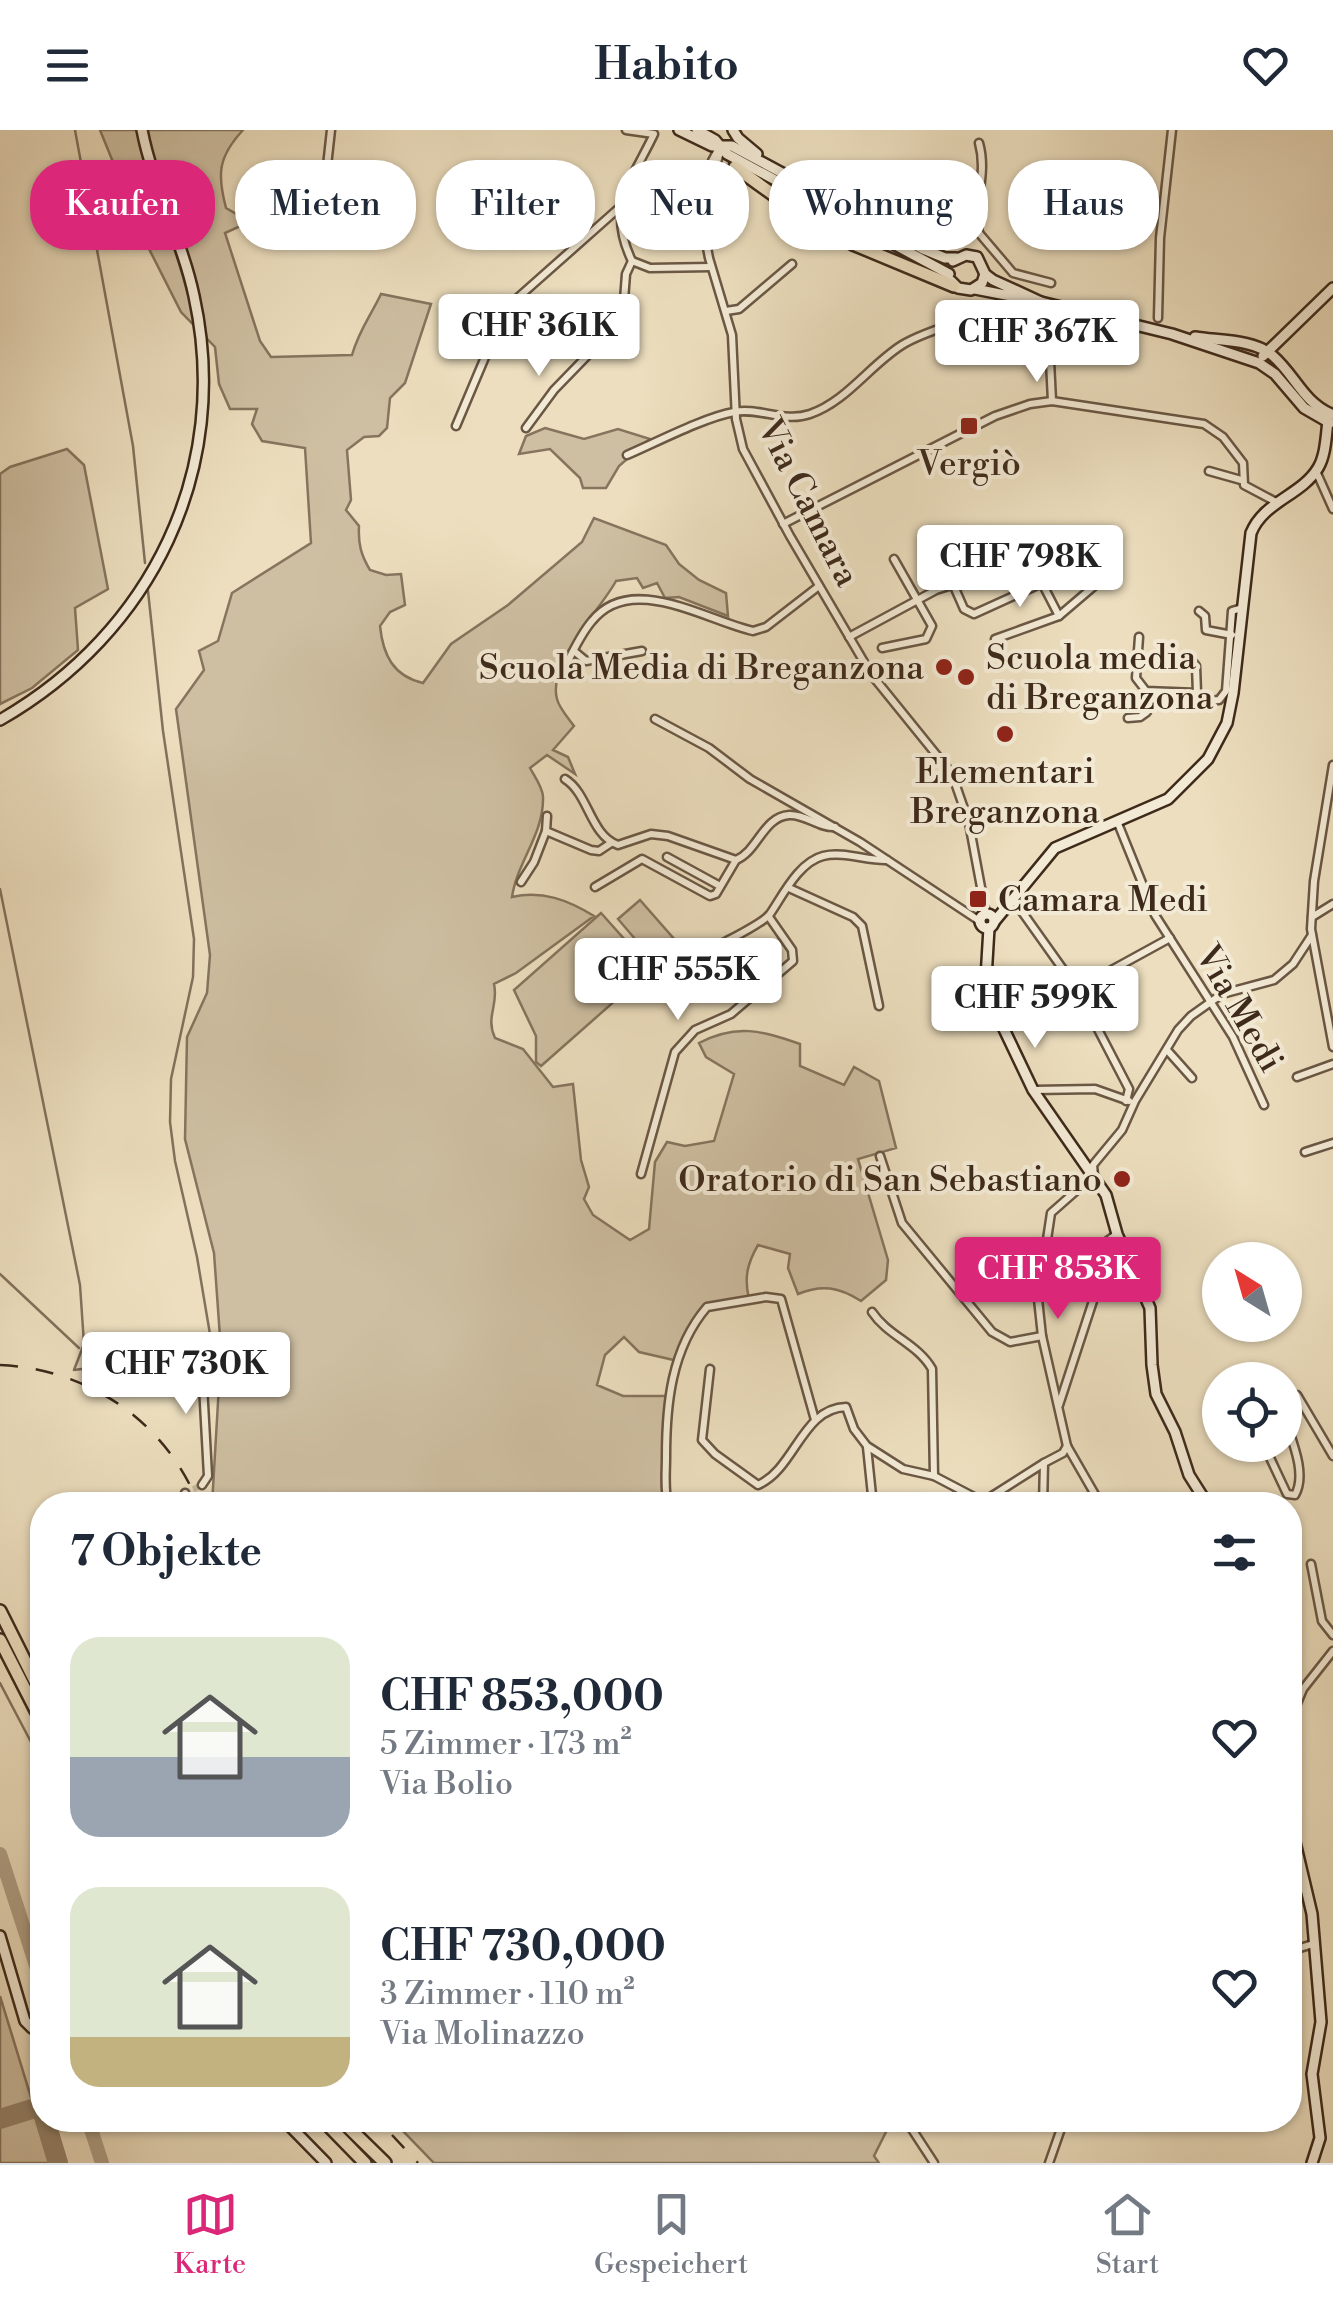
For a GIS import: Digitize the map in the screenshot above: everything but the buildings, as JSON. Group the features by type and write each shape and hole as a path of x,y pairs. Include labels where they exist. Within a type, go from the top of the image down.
{"highway":[{"path":"749,173 793,209 843,239 881,258 952,280"},
{"path":"0,1610 30,1670"},
{"path":"0,1640 30,1699"},
{"path":"334,2132 365,2163"},
{"path":"353,2132 385,2163"}],"main road":[{"path":"0,720 68,674 102,641 164,554 188,491 204,393 202,338 194,295 142,130"},
{"path":"679,130 712,146 732,146 769,165"},
{"path":"698,130 733,160"},
{"path":"728,130 769,162"},
{"name":"Via Camara","path":"720,146 728,130"},
{"path":"749,170 966,291 975,289 1041,302 1172,334 1259,362 1275,374 1304,408 1331,418"},
{"path":"925,250 945,258 972,255 981,261 985,274 975,289"},
{"path":"952,280 956,258"},
{"path":"985,274 1041,302"},
{"path":"1259,362 1333,288"},
{"path":"1172,334 1241,343 1266,351 1311,402 1331,418"},
{"path":"1200,1492 1156,1394 1150,1308 1117,1234 1106,1195 1033,1090 989,995 987,921 1013,899 1054,848 1168,798 1204,764 1226,724 1233,694 1252,533 1257,520 1316,471 1324,455 1331,418"},
{"path":"1302,1868 1308,1892 1321,2031 1312,2066 1320,2138 1312,2163"},
{"path":"0,1936 25,2021 30,2024"},
{"path":"296,2132 326,2163"}],"street":[{"path":"328,160 332,130"},
{"path":"626,130 654,134 642,160"},
{"path":"1158,318 1160,238 1172,130"},
{"path":"979,143 984,174 979,232 1019,277 1051,284"},
{"name":"Via Camara","path":"717,160 720,146"},
{"name":"Via Camara","path":"713,160 720,146"},
{"path":"456,426 499,324 513,302 615,212"},
{"path":"627,250 632,260 650,268 711,267"},
{"name":"Via Camara","path":"708,250 736,362 736,411 744,449 849,637 889,699 952,774 966,812 987,921"},
{"path":"981,261 994,251"},
{"path":"526,428 554,390 586,358 613,318 624,300 626,274 632,260"},
{"path":"726,311 739,309 792,264"},
{"path":"1317,305 1333,297"},
{"path":"627,455 736,411 806,416 831,402 900,346 937,330 1014,308 1040,313 1052,322 1052,401"},
{"path":"783,524 995,416 1052,401 1204,424 1223,437 1243,463 1242,480"},
{"path":"1209,471 1242,480 1248,488 1276,502"},
{"path":"1316,471 1333,509"},
{"path":"849,637 918,600 953,584 986,574 1039,540 1056,535 1082,538 1100,551 974,614 964,609 953,584"},
{"path":"882,648 926,639 932,626 894,559"},
{"path":"994,639 1059,616 1107,574"},
{"path":"1042,583 1059,616"},
{"path":"561,676 592,621 613,602 650,599 753,630 766,627 820,586"},
{"path":"1169,658 1192,660 1196,666 1197,692 1203,701 1224,698 1232,611 1242,608"},
{"path":"1199,611 1206,616 1206,630 1232,635"},
{"path":"1128,718 1147,712 1146,691 1136,678 1139,637"},
{"path":"574,651 586,661 642,651"},
{"path":"1146,691 1197,692"},
{"path":"656,719 987,921"},
{"path":"1333,765 1314,880 1312,918 1333,1047"},
{"path":"565,779 582,796 611,843 618,845 651,834 668,836 736,860"},
{"path":"595,886 642,859 710,896 736,860 752,850 780,818 790,815 818,826 836,827"},
{"path":"521,882 534,862 546,831 547,816"},
{"name":"Via Medi","path":"1117,821 1143,887 1250,1068 1264,1105"},
{"path":"546,831 591,850 599,851 611,843"},
{"path":"722,943 769,917 805,866 826,856 888,860"},
{"path":"667,857 720,886"},
{"path":"789,888 858,921 867,938 879,1006"},
{"path":"1013,899 1078,989 1129,1089 1130,1101 1122,1130 1092,1165 1094,1175 1055,1207 1048,1221 1038,1299 1042,1336 1067,1446 1093,1492"},
{"path":"1312,918 1333,904"},
{"path":"641,1174 675,1052 695,1030 731,1014 793,960 792,950 769,917"},
{"path":"1130,1101 1178,1030 1222,994 1274,980 1293,964 1312,935"},
{"name":"Via Medi","path":"1078,989 1170,938"},
{"path":"1167,1050 1192,1078"},
{"path":"1297,1077 1333,1064"},
{"path":"1033,1090 1095,1089 1130,1101"},
{"path":"1305,1152 1333,1143"},
{"path":"880,1156 902,1223 992,1332 1010,1342 1042,1336"},
{"path":"1059,1406 1096,1288 1104,1254 1102,1245 1117,1234"},
{"path":"666,1492 668,1396 678,1361 707,1307 766,1297 781,1299 814,1420"},
{"path":"872,1312 886,1330 922,1355 932,1368 934,1476"},
{"path":"201,1349 208,1476 202,1485"},
{"path":"710,1369 702,1440 756,1484 764,1483 774,1474 814,1420 836,1407 846,1407 854,1429 867,1446 903,1470 934,1476 966,1492"},
{"path":"1302,1403 1333,1456"},
{"path":"867,1446 872,1492"},
{"path":"995,1492 1063,1453 1067,1446"},
{"path":"1044,1462 1044,1492"},
{"path":"1272,1462 1286,1492"},
{"path":"1297,1462 1300,1486 1297,1492"},
{"path":"1311,1564 1322,1620 1333,1634"},
{"path":"1302,1691 1333,1651"},
{"path":"1302,1948 1314,1944"},
{"path":"914,2132 934,2163"},
{"path":"1049,2163 1060,2132"}],"shaded area":[{"path":"100,130 243,130 222,166 226,208 235,213 235,228 225,233 260,341 271,357 352,355 381,294 431,304 405,383 390,398 387,428 379,436 364,437 347,450 351,500 346,510 359,526 364,559 370,570 401,574 405,605 390,612 380,626 384,646 391,663 413,680 423,683 451,644 508,605 582,542 594,518 666,545 679,564 699,580 726,593 728,616 679,597 665,598 657,583 643,588 637,578 616,581 567,653 556,685 557,699 574,726 553,750 568,757 575,774 547,755 530,768 542,790 542,810 512,897 554,898 594,916 516,973 494,984 495,1038 523,1049 553,1087 573,1084 581,1160 589,1187 584,1199 593,1215 630,1240 649,1229 655,1162 667,1142 685,1146 714,1141 734,1074 706,1057 699,1043 725,1033 761,1033 800,1044 800,1066 844,1085 854,1067 879,1081 896,1148 858,1159 888,1260 886,1280 861,1301 830,1288 798,1294 788,1268 790,1254 758,1245 748,1271 749,1299 707,1307 678,1361 639,1352 624,1337 605,1355 597,1385 623,1396 667,1396 668,1492 213,1492 221,1351 214,1253 185,1139 187,1037 207,993 210,955 176,709 204,670 199,651 218,641 232,593 311,543 305,448 262,441 252,424 257,409 230,409 219,384 215,347 181,312 150,250 215,250 215,160 112,160"},
{"path":"545,428 584,439 618,429 650,439 619,466 606,488 583,488 580,478 550,449 519,454 526,436"},
{"path":"67,449 84,465 108,589 75,608 78,650 32,688 0,704 0,474 10,467"},
{"path":"640,900 675,940 653,960 618,919"},
{"path":"601,913 651,969 541,1066 536,1062 536,1036 514,990"},
{"path":"0,1996 30,2105 0,2114"},
{"path":"30,2115 30,2132 40,2132 51,2163 0,2163 0,2123"},
{"path":"404,2132 886,2132 874,2156 879,2163 434,2163"}],"waterway":[{"path":"75,130 133,446 145,563"},
{"path":"0,889 80,1285 84,1344 74,1370 213,1352 170,1122 171,1079 193,977 194,939 163,731 148,591"},
{"path":"0,1274 79,1348"},
{"path":"0,1683 30,1740"},
{"path":"0,1854 30,1947"},
{"path":"92,2132 102,2163"}],"taxiway":[{"path":"0,2119 30,2110"},
{"path":"49,2132 58,2163"}],"tunnel":[{"path":"689,130 726,160"},
{"path":"187,1492 202,1485"}],"railway":[{"path":"0,1365 64,1377 120,1405 166,1449 193,1492"},
{"path":"392,2135 418,2163"}],"place":[{"name":"Vergiò","path":"969,426"},
{"name":"Scuola Media di Breganzona","path":"944,667"},
{"name":"Scuola media di Breganzona","path":"966,677"},
{"name":"Elementari Breganzona","path":"1005,734"},
{"name":"Camara Medi","path":"978,899"},
{"name":"Oratorio di San Sebastiano","path":"1122,1179"}]}
